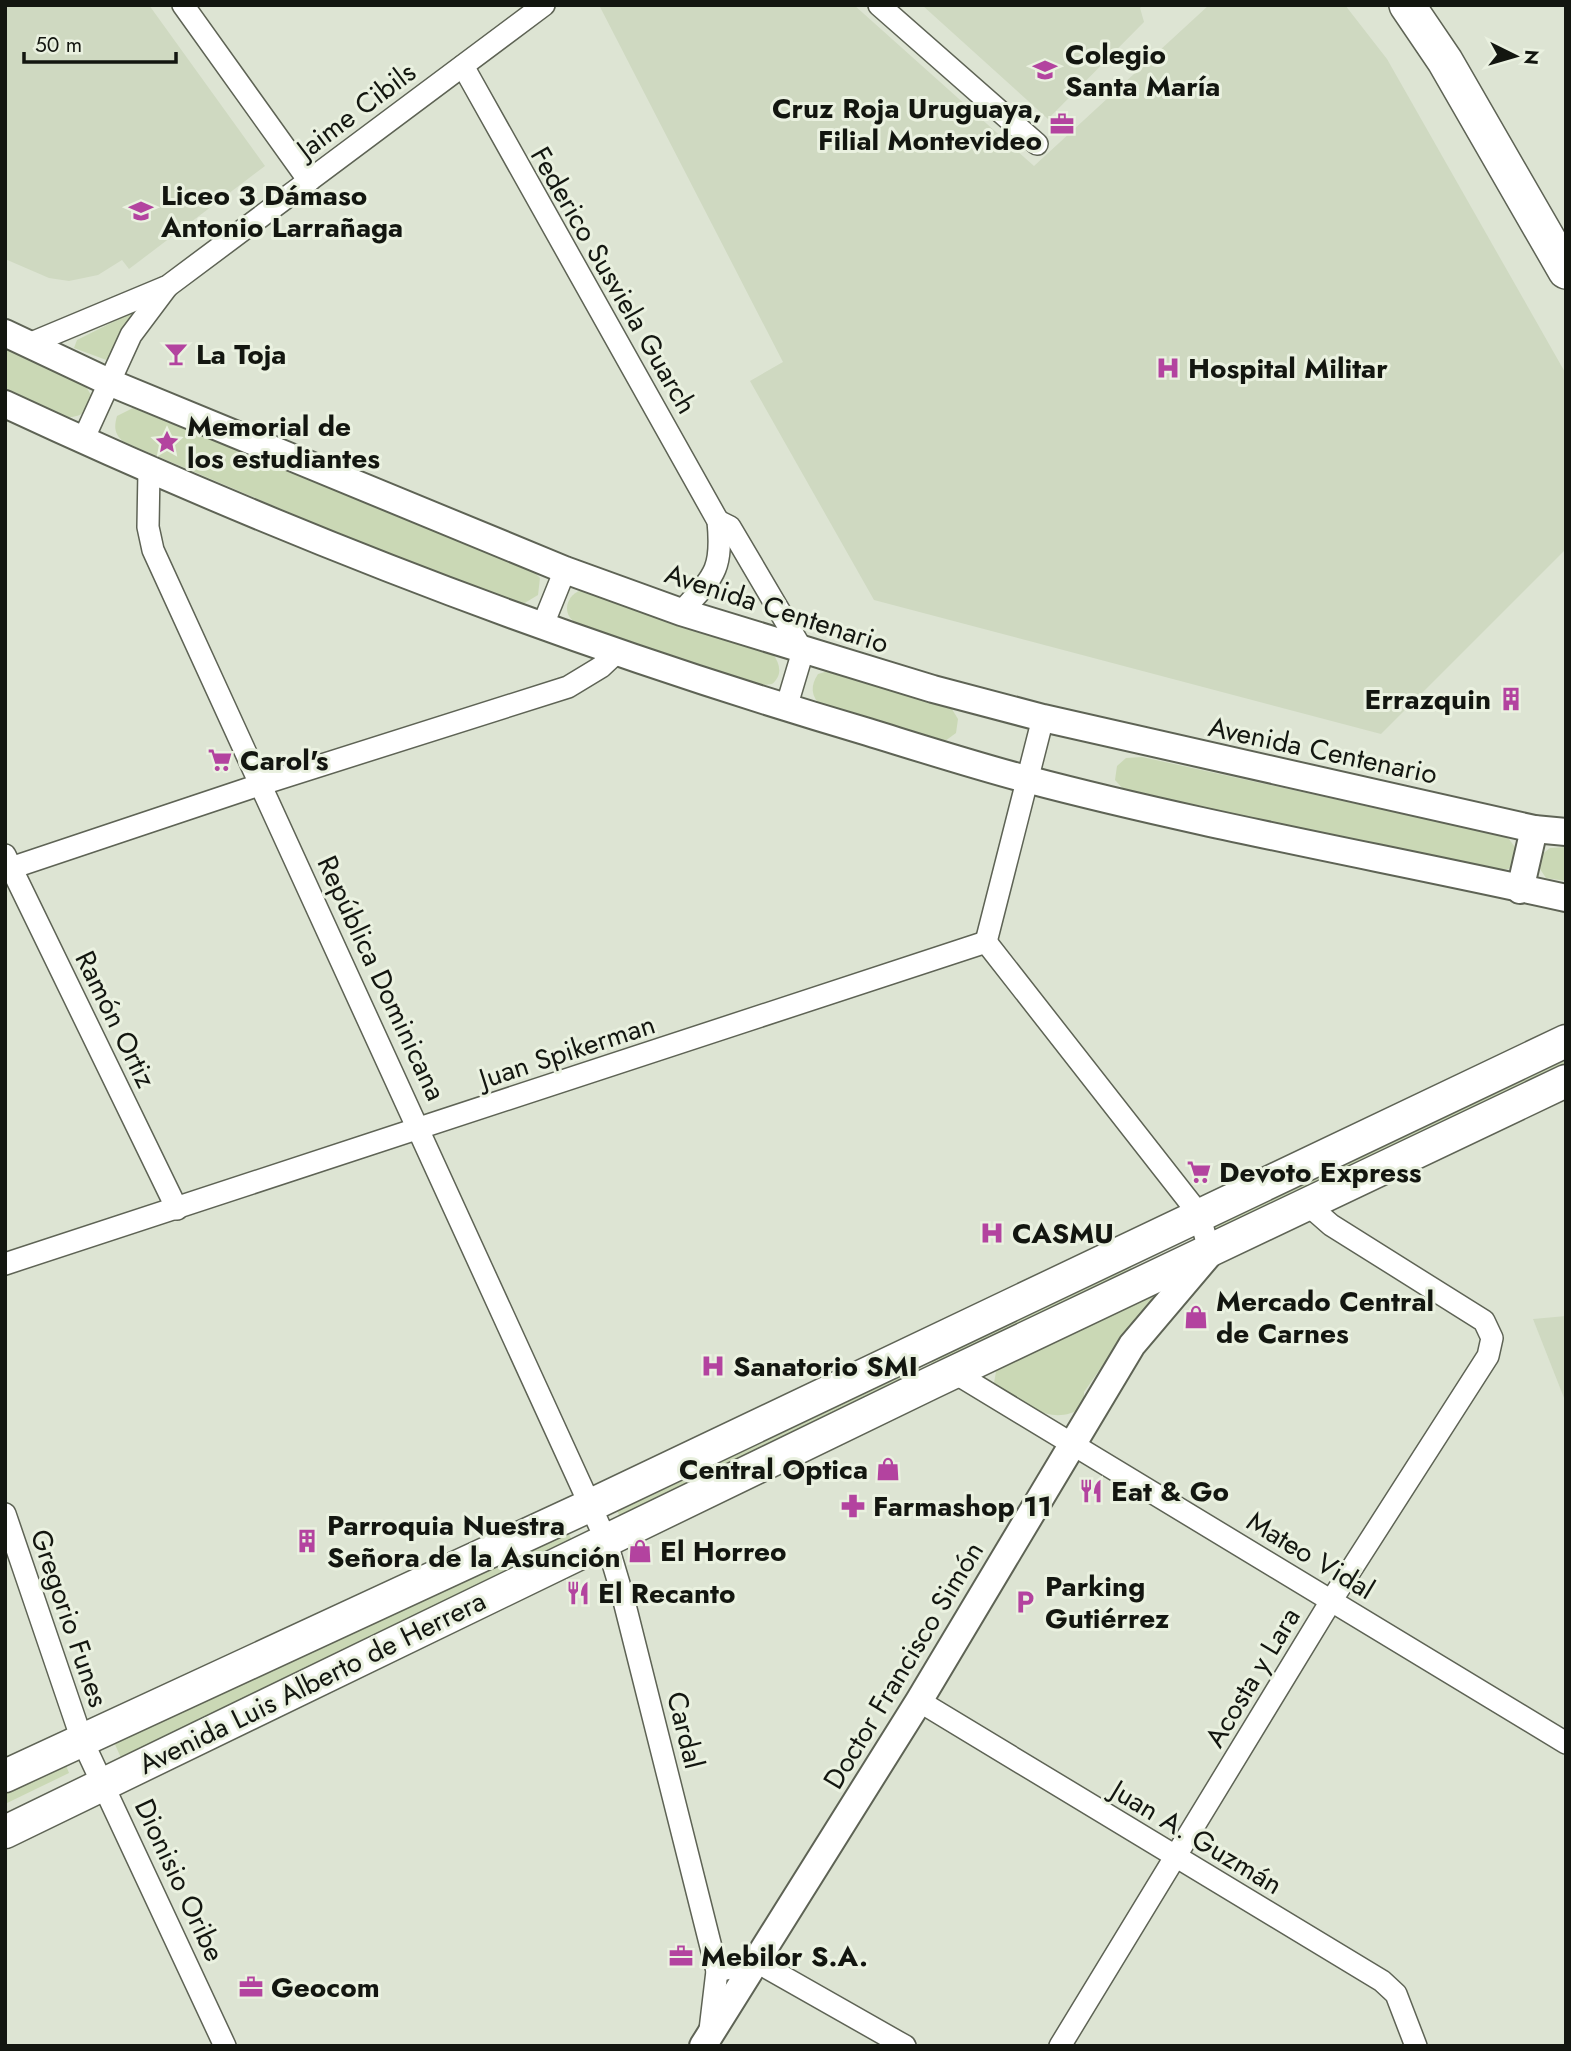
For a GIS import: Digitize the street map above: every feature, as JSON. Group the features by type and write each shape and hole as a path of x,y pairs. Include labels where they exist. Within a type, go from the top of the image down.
{"main road":[{"path":"1406,5 1445,61 1566,271"},
{"name":"Avenida Luis Alberto de Herrera","path":"5,1776 591,1505 1566,1041"},
{"name":"Avenida Luis Alberto de Herrera","path":"5,1832 606,1540 1566,1081"}],"street":[{"path":"183,5 309,181"},
{"name":"Jaime Cibils","path":"83,440 131,335 168,286 544,5"},
{"path":"879,5 1038,144"},
{"name":"Federico Susviela Guarch","path":"463,66 718,520 720,555 715,575 681,612"},
{"name":"Jaime Cibils","path":"17,339 168,286"},
{"name":"Avenida Centenario","path":"17,339 111,383 565,570 681,612 803,651 1043,718 1534,829 1566,832"},
{"path":"5,404 149,470 348,552 542,627 786,708 1026,779 1326,849 1566,898"},
{"name":"República Dominicana","path":"149,470 148,527 153,550 591,1505"},
{"name":"Federico Susviela Guarch","path":"718,520 730,527 803,651"},
{"path":"542,627 565,570"},
{"path":"786,708 803,651"},
{"path":"7,864 568,687 601,667 618,652"},
{"path":"1043,718 986,942 1199,1214 1210,1253"},
{"path":"1520,890 1534,829"},
{"name":"Ramón Ortiz","path":"7,864 177,1209"},
{"name":"Juan Spikerman","path":"5,1264 986,942"},
{"name":"Acosta y Lara","path":"1060,2046 1331,1601 1488,1356 1492,1338 1484,1321 1331,1225 1307,1204"},
{"name":"Doctor Francisco Simón","path":"707,2042 919,1701 1132,1345 1210,1253"},
{"name":"Mateo Vidal","path":"955,1373 1566,1743"},
{"name":"Cardal","path":"591,1505 606,1540 624,1597 717,1971 707,2042"},
{"name":"Gregorio Funes","path":"5,1514 82,1740"},
{"name":"Juan A. Guzmán","path":"919,1701 1382,1980 1396,1994 1416,2046"},
{"name":"Dionisio Oribe","path":"82,1740 104,1782 225,2046"},
{"path":"717,1971 757,1962 905,2046"}],"shaded area":[{"path":"5,5 149,5 265,166 129,269 122,260 98,275 69,281 49,278 5,259"},
{"name":"Hospital Militar","path":"599,5 854,5 1034,166 1209,5 1345,5 1387,59 1566,374 1566,549 1381,734 874,600 750,381 783,362"},
{"name":"Colegio Santa María","path":"922,5 1143,5 1140,8 1144,22 1048,119"},
{"path":"158,293 109,361 74,348 77,340 125,316"},
{"path":"5,347 85,385 91,395 87,409 78,416 68,417 5,388"},
{"path":"133,408 531,569 540,578 538,595 523,604 514,602 354,540 124,442 116,430 117,416"},
{"path":"581,590 773,654 779,666 778,677 772,684 756,686 578,624 569,616 567,606 571,597"},
{"path":"832,670 950,706 958,719 956,733 945,741 938,741 821,706 814,695 814,683 818,674"},
{"path":"1142,757 1503,836 1509,839 1517,850 1513,868 1490,872 1124,790 1115,780 1117,766 1126,758"},
{"path":"1566,847 1566,881 1546,878 1540,869 1541,855 1550,848"},
{"path":"1566,1055 1566,1071 1218,1237 1211,1224"},
{"path":"1128,1264 1136,1275 935,1372 930,1359"},
{"path":"1173,1282 1148,1313 1135,1319 1084,1392 1084,1407 1071,1413 1048,1414 1027,1405 994,1383 997,1366"},
{"path":"1566,1316 1566,1403 1533,1319"},
{"path":"918,1364 923,1376 621,1521 616,1507"},
{"path":"566,1529 574,1544 122,1760 113,1740"},
{"path":"65,1763 69,1773 5,1804 5,1792"}],"place":[{"name":"Colegio Santa María","path":"1045,70"},
{"name":"Cruz Roja Uruguaya, Filial Montevideo","path":"1062,124"},
{"name":"Liceo 3 Dámaso Antonio Larrañaga","path":"141,211"},
{"name":"La Toja","path":"176,354"},
{"name":"Hospital Militar","path":"1168,368"},
{"name":"Memorial de los estudiantes","path":"167,442"},
{"name":"Errazquin","path":"1511,699"},
{"name":"Carol's","path":"220,760"},
{"name":"Devoto Express","path":"1199,1172"},
{"name":"CASMU","path":"992,1233"},
{"name":"Mercado Central de Carnes","path":"1196,1317"},
{"name":"Sanatorio SMI","path":"713,1366"},
{"name":"Central Optica","path":"888,1469"},
{"name":"Eat & Go","path":"1091,1491"},
{"name":"Farmashop 11","path":"853,1506"},
{"name":"Parroquia Nuestra Señora de la Asunción","path":"307,1541"},
{"name":"El Horreo","path":"640,1551"},
{"name":"El Recanto","path":"578,1593"},
{"name":"Parking Gutiérrez","path":"1025,1602"},
{"name":"Mebilor S.A.","path":"681,1956"},
{"name":"Geocom","path":"251,1987"}]}
